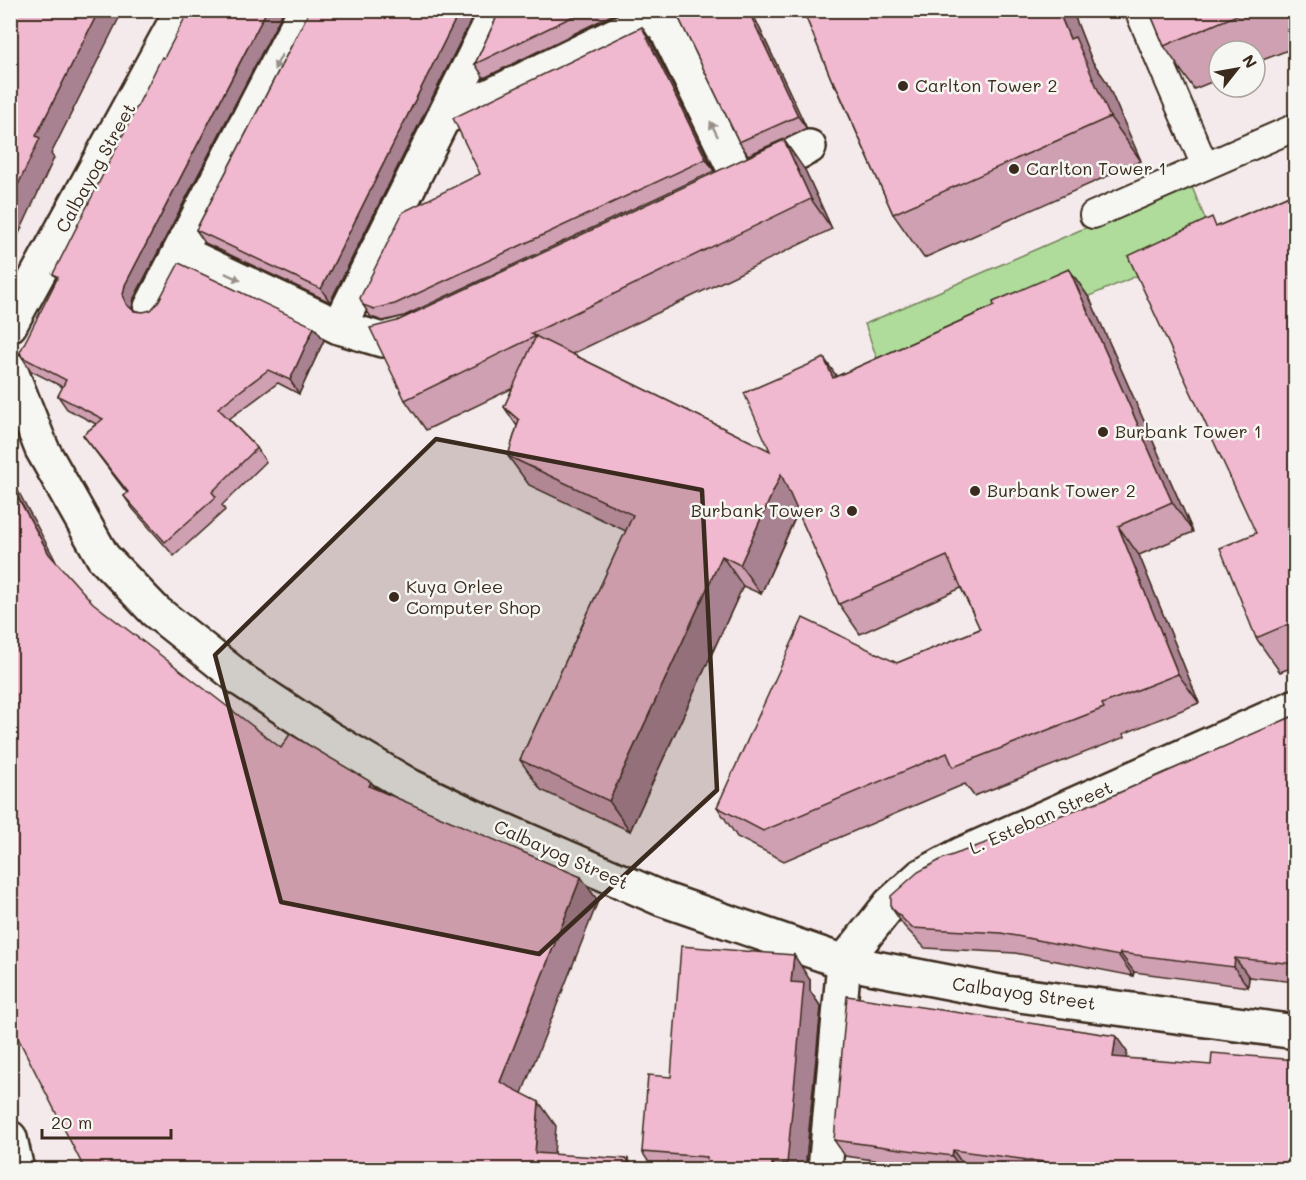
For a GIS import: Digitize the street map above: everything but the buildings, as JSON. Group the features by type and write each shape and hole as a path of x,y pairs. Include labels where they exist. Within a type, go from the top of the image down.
{"street":[{"name":"Calbayog Street","path":"10,326 182,10"},
{"path":"151,307 305,10"},
{"path":"339,327 497,10"},
{"path":"444,118 657,12 729,186 809,147"},
{"path":"180,252 339,327 382,340 410,334 449,315"},
{"name":"Calbayog Street","path":"10,369 42,449 103,557 154,611 243,681 329,738 410,786 487,823 670,902 844,962 1005,993 1296,1032"},
{"name":"L. Esteban Street","path":"844,962 890,904 921,876 962,854 1296,706"},
{"path":"825,1170 844,962"},
{"path":"10,1138 17,1170"}],"lane":[{"path":"1138,10 1205,166"},
{"path":"1093,215 1296,127"}],"highlighted area":[{"path":"436,439 702,490 717,790 539,954 281,902 215,655"}],"green space":[{"path":"1190,182 1215,243 885,382 865,324"}],"place":[{"name":"Carlton Tower 2","path":"903,86"},
{"name":"Carlton Tower 1","path":"1014,169"},
{"name":"Burbank Tower 1","path":"1103,432"},
{"name":"Burbank Tower 2","path":"975,491"},
{"name":"Burbank Tower 3","path":"852,511"},
{"name":"Kuya Orlee Computer Shop","path":"394,597"}]}
